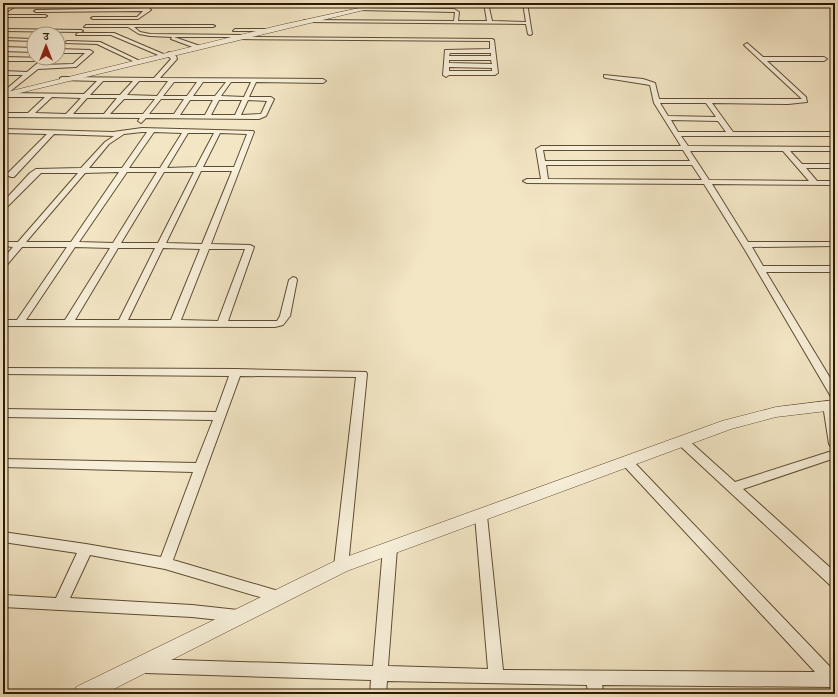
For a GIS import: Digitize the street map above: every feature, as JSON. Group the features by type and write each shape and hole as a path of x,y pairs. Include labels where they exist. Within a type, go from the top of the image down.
{"street":[{"path":"3,15 19,3"},
{"path":"66,40 79,32 112,3"},
{"path":"3,95 62,79 198,48 305,21 390,3"},
{"path":"486,3 490,23"},
{"path":"525,3 530,34"},
{"path":"50,16 66,4"},
{"path":"74,4 153,4 138,18 88,17"},
{"path":"28,16 41,7"},
{"path":"360,9 456,11 456,23"},
{"path":"36,11 147,10"},
{"path":"431,23 433,10"},
{"path":"3,15 73,16"},
{"path":"305,21 355,30 492,40 495,66 495,73 446,74 447,52 449,51 493,51"},
{"path":"238,38 431,23 528,23"},
{"path":"14,30 24,24"},
{"path":"86,26 269,30"},
{"path":"130,26 139,33 153,35 246,36"},
{"path":"153,35 161,27"},
{"path":"3,30 112,34 167,55 174,56 174,59 155,80"},
{"path":"165,36 198,48"},
{"path":"3,39 26,40"},
{"path":"66,40 98,43 138,62"},
{"path":"656,101 805,101 804,98 747,45"},
{"path":"3,49 26,50"},
{"path":"3,95 6,90 22,80 37,67 74,66 90,52 66,50"},
{"path":"447,58 494,58"},
{"path":"3,59 26,60"},
{"path":"761,59 824,59"},
{"path":"3,67 13,60"},
{"path":"446,66 495,66"},
{"path":"3,73 29,74"},
{"path":"606,76 651,83 654,86 656,101 760,269 833,402 835,444"},
{"path":"3,79 22,80"},
{"path":"62,79 254,81 276,90"},
{"path":"67,116 101,80"},
{"path":"105,116 138,80"},
{"path":"134,131 172,80"},
{"path":"175,117 201,80"},
{"path":"207,117 217,98 229,81"},
{"path":"237,117 254,81"},
{"path":"3,95 245,98 276,90 323,81"},
{"path":"4,115 175,117 263,116 276,90"},
{"path":"30,115 50,96"},
{"path":"707,101 731,134"},
{"path":"667,118 720,119"},
{"path":"20,322 123,170 152,130"},
{"path":"3,131 52,133 122,133 152,130 251,132 174,323"},
{"path":"3,140 12,131"},
{"path":"69,321 186,131"},
{"path":"122,323 162,246 218,131"},
{"path":"11,175 52,133"},
{"path":"3,264 107,143 122,133"},
{"path":"677,134 835,134"},
{"path":"814,134 832,149"},
{"path":"545,181 539,149 541,148 832,149"},
{"path":"785,149 815,183"},
{"path":"542,163 694,163"},
{"path":"800,166 835,166"},
{"path":"3,206 33,175 39,171 45,170 236,170"},
{"path":"3,174 33,175"},
{"path":"527,181 835,183"},
{"path":"3,195 14,195"},
{"path":"3,244 250,247 222,323"},
{"path":"745,245 835,244"},
{"path":"760,269 835,269"},
{"path":"3,323 69,321 122,323 280,323 285,316 293,280"},
{"path":"3,371 362,374 341,566"},
{"path":"165,563 236,372"},
{"path":"83,694 138,665 341,566 628,463 727,425 776,412 833,402"},
{"path":"3,413 220,416"},
{"path":"682,441 835,581"},
{"path":"732,488 835,454"},
{"path":"3,463 201,468"},
{"path":"628,463 834,680"},
{"path":"481,516 496,677"},
{"path":"3,537 86,548 165,563 280,597"},
{"path":"60,604 86,548"},
{"path":"378,694 390,548"},
{"path":"3,601 192,611 240,616"},
{"path":"138,665 496,677 834,680"},
{"path":"593,678 596,694"}]}
